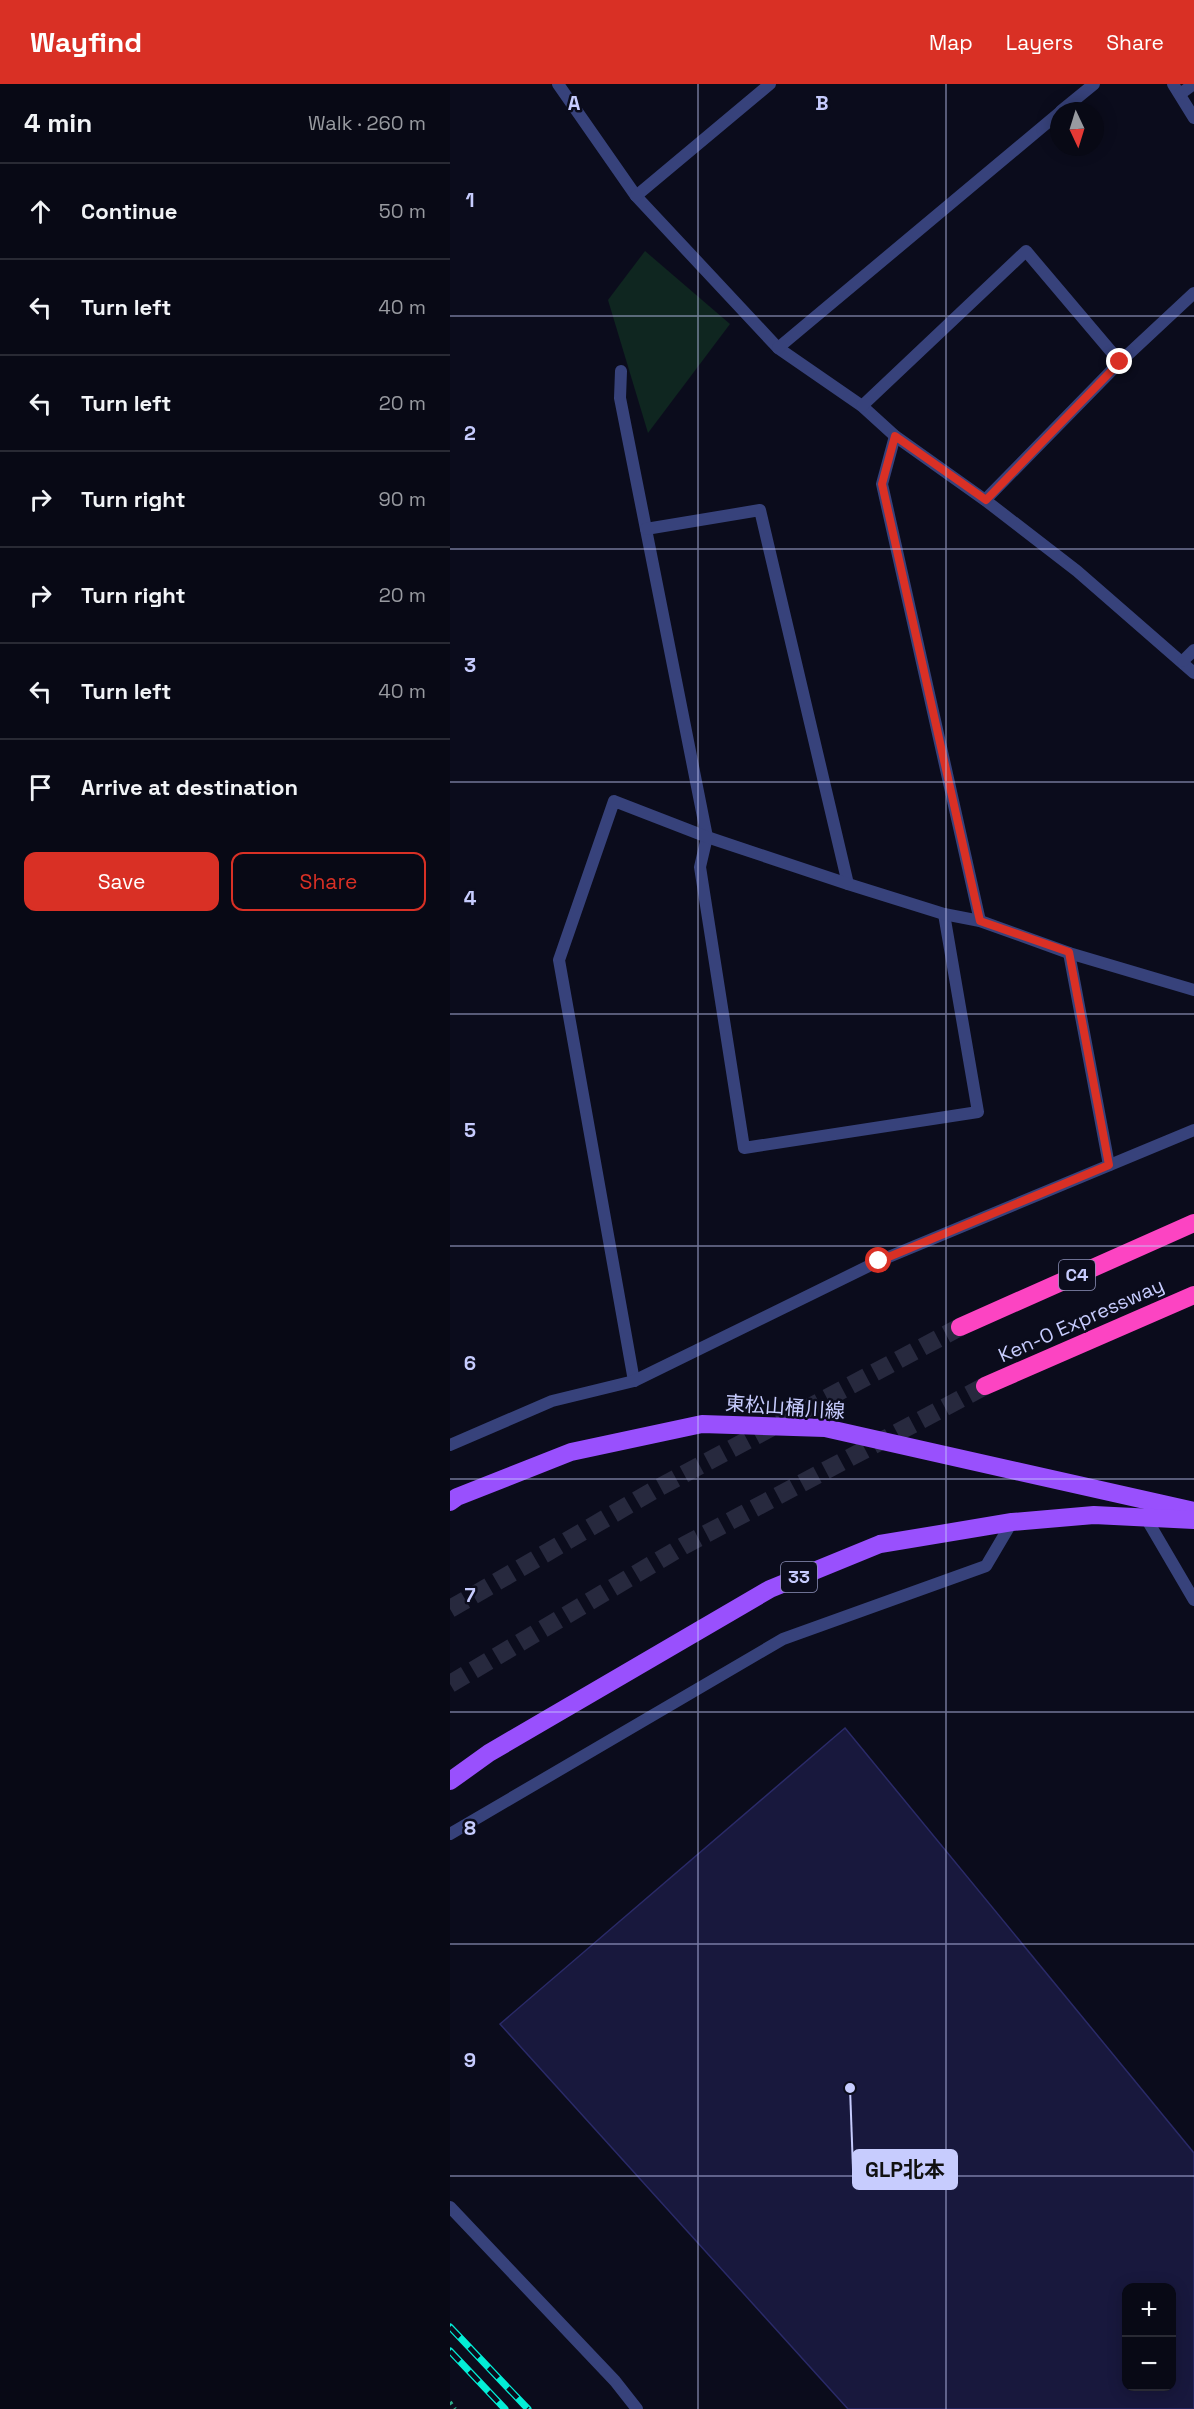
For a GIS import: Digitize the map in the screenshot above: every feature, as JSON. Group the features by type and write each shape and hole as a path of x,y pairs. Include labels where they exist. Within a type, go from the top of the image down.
{"highway":[{"name":"C4","path":"960,1327 1194,1223"},
{"name":"Ken-O Expressway","path":"985,1386 1194,1295"}],"main road":[{"name":"東松山桶川線","path":"450,1502 571,1452 702,1424 825,1428 1194,1510"},
{"name":"33","path":"450,1780 530,1729 770,1589 880,1544 1012,1522 1094,1515 1194,1520"}],"street":[{"path":"558,84 636,195 778,348 862,406 895,436 986,500 1077,571 1194,672"},
{"path":"636,195 770,84"},
{"path":"1072,102 1094,84"},
{"path":"1194,84 1177,89 1194,118"},
{"path":"778,348 1050,120"},
{"path":"862,406 1026,250 1120,362"},
{"path":"986,500 1120,362 1194,293"},
{"path":"621,371 620,398 706,837 700,867 744,1148 978,1112 944,915"},
{"path":"895,436 882,484 980,921"},
{"path":"646,529 760,510 848,884"},
{"path":"1183,661 1194,650"},
{"path":"634,1381 558,960 614,801 706,837 848,884 944,915 980,921 1069,952 1194,990"},
{"path":"1069,952 1109,1165"},
{"path":"450,1445 552,1401 634,1381 879,1261 1194,1130"},
{"path":"1146,1518 1194,1600"},
{"path":"450,1834 783,1639 986,1566 1012,1522"},
{"path":"450,2207 615,2381 637,2409"}],"path":[{"path":"450,2402 455,2409"}],"green space":[{"path":"645,251 730,324 648,433 608,300"}],"building":[{"path":"845,1728 1194,2153 1194,2409 848,2409 500,2024"}],"tunnel":[{"path":"450,1609 656,1489 960,1327"},
{"path":"450,1684 685,1545 985,1386"}],"railway":[{"path":"450,2327 528,2409"},
{"path":"450,2351 505,2409"}],"place":[{"name":"GLP北本","path":"850,2088"}],"route":[{"path":"879,1261 1109,1165 1069,952 980,921 882,484 895,436 986,500 1120,362"}]}
